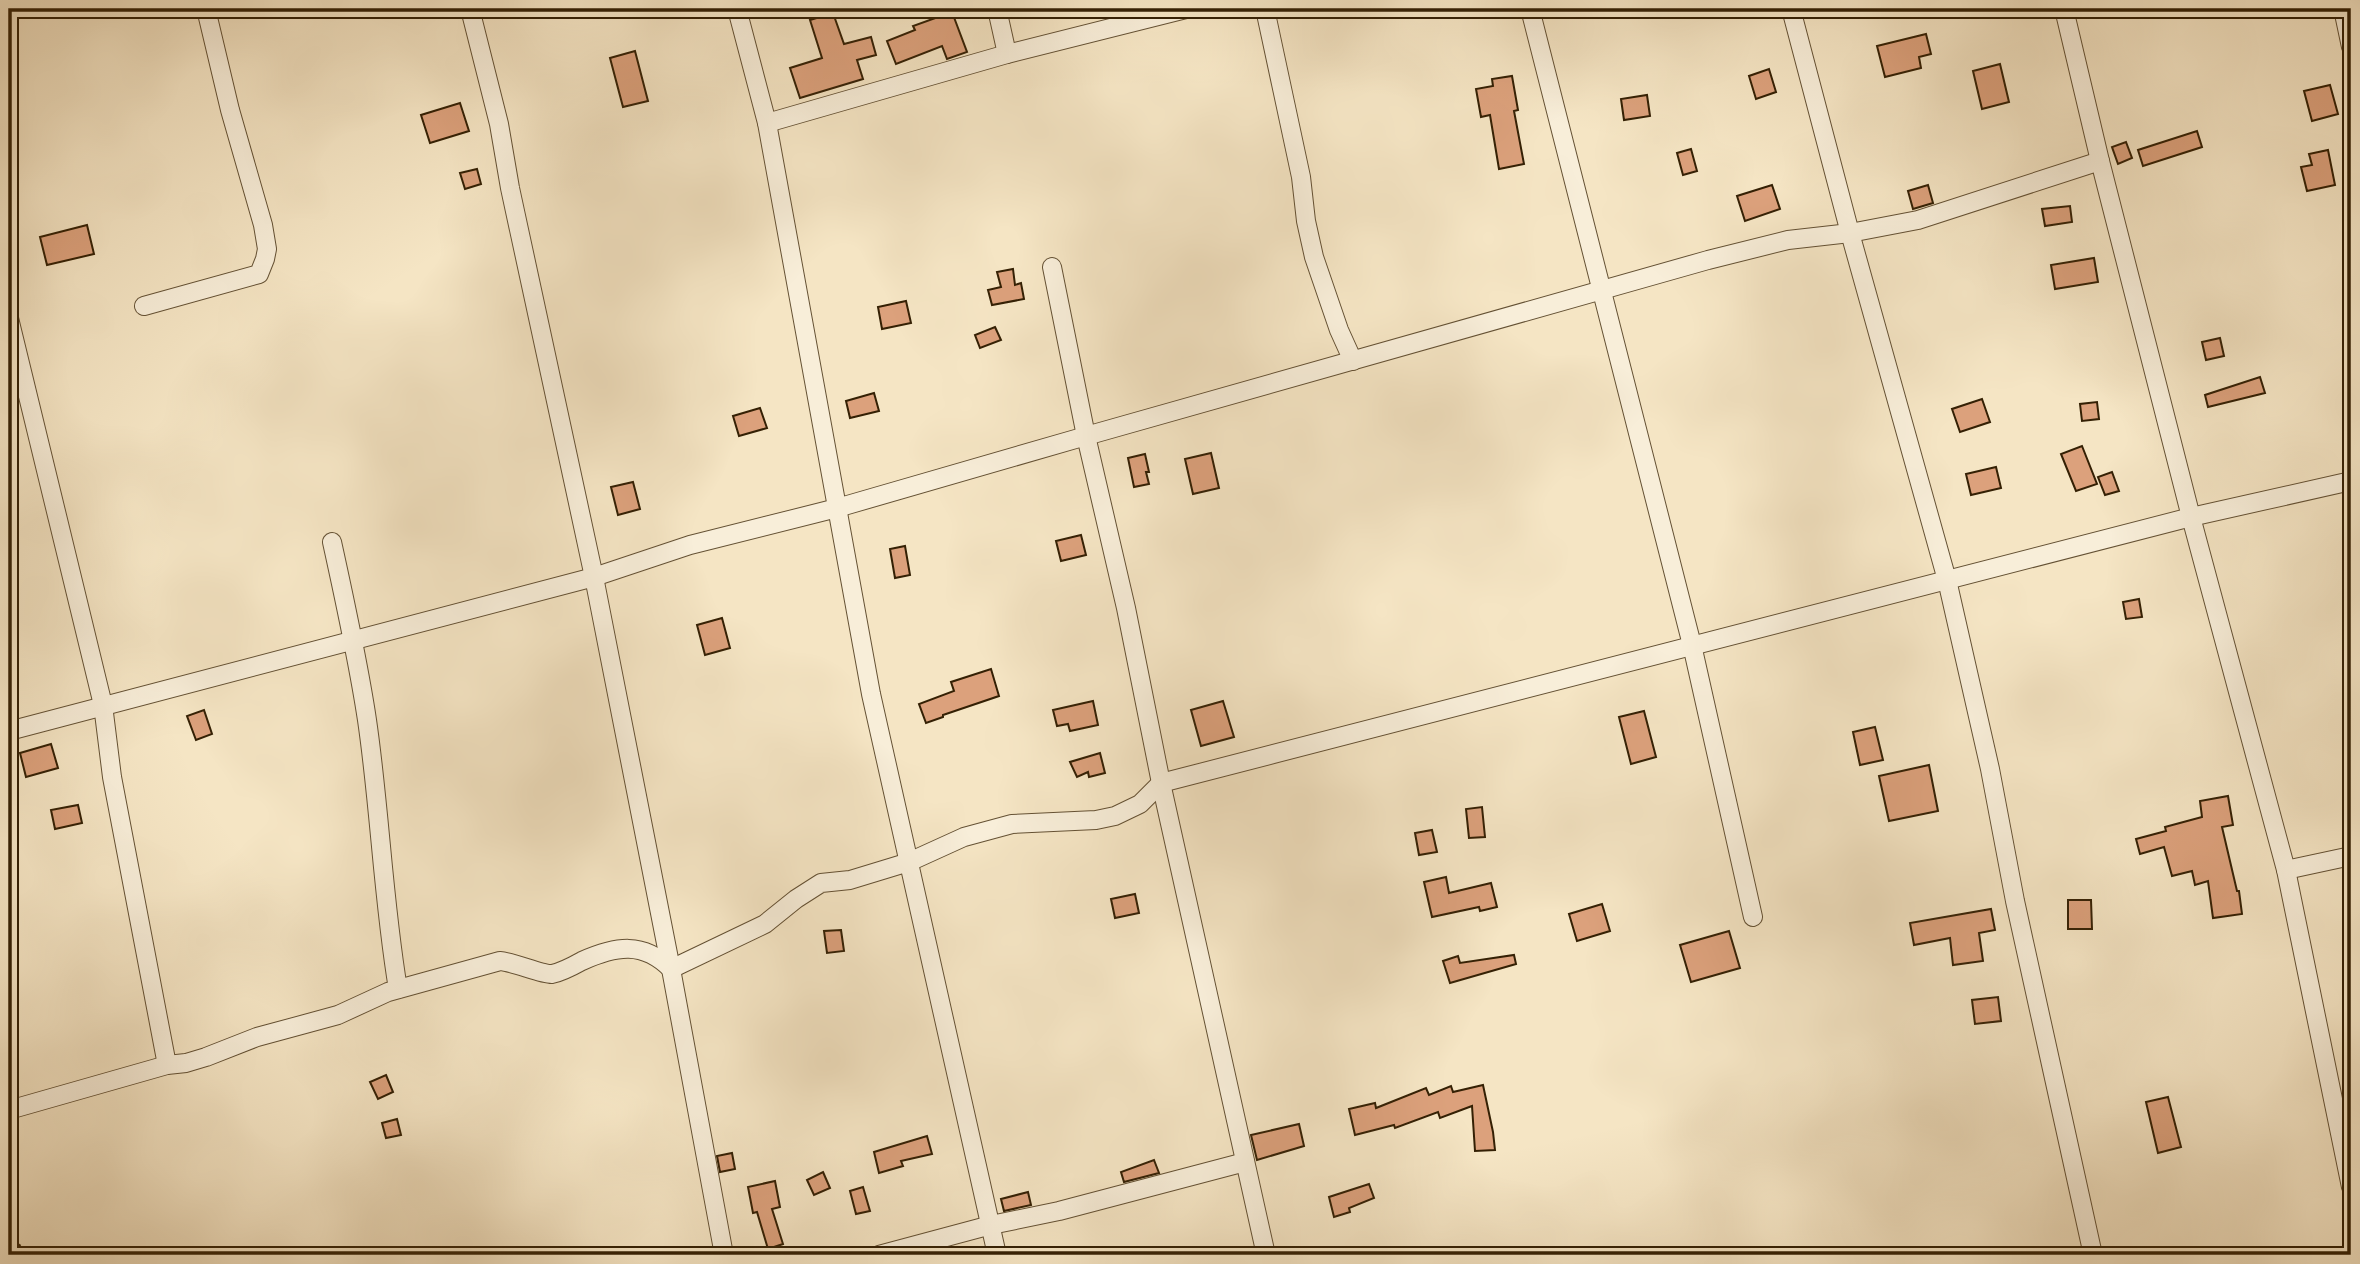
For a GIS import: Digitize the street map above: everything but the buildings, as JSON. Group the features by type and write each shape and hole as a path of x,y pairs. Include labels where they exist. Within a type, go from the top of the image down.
{"street":[{"path":"144,306 259,274 265,260 267,249 263,225 205,9"},
{"path":"470,9 501,135 594,578 724,1255"},
{"path":"737,9 768,123 871,694 997,1255"},
{"path":"997,9 1007,54"},
{"path":"768,123 1007,54 1186,9"},
{"path":"1265,9 1301,177 1306,221 1314,257 1339,330 1353,361"},
{"path":"1530,9 1692,645 1753,917"},
{"path":"1791,9 1850,233 1947,580 1990,768 2015,901 2093,1255"},
{"path":"2064,9 2191,517 2286,870 2351,1186"},
{"path":"2343,9 2351,47"},
{"path":"9,731 594,578 690,545 837,508 1788,240 1850,233 1918,220 2100,161"},
{"path":"1052,267 1161,783 1266,1255"},
{"path":"9,318 103,705 112,777 167,1065"},
{"path":"671,969 765,925 796,899 821,883 850,880 909,862 964,837 1012,824 1096,820 1115,816 1140,804 1161,783 2191,517 2351,481"},
{"path":"332,542 367,721 398,989"},
{"path":"2286,870 2351,856"},
{"path":"9,1110 167,1065 186,1063 257,1037 338,1015 398,989 500,961 513,962 550,974 598,956 631,948 649,951 671,969"},
{"path":"879,1255 1245,1162"}],"path":[{"path":"9,1239 33,1255"}]}
